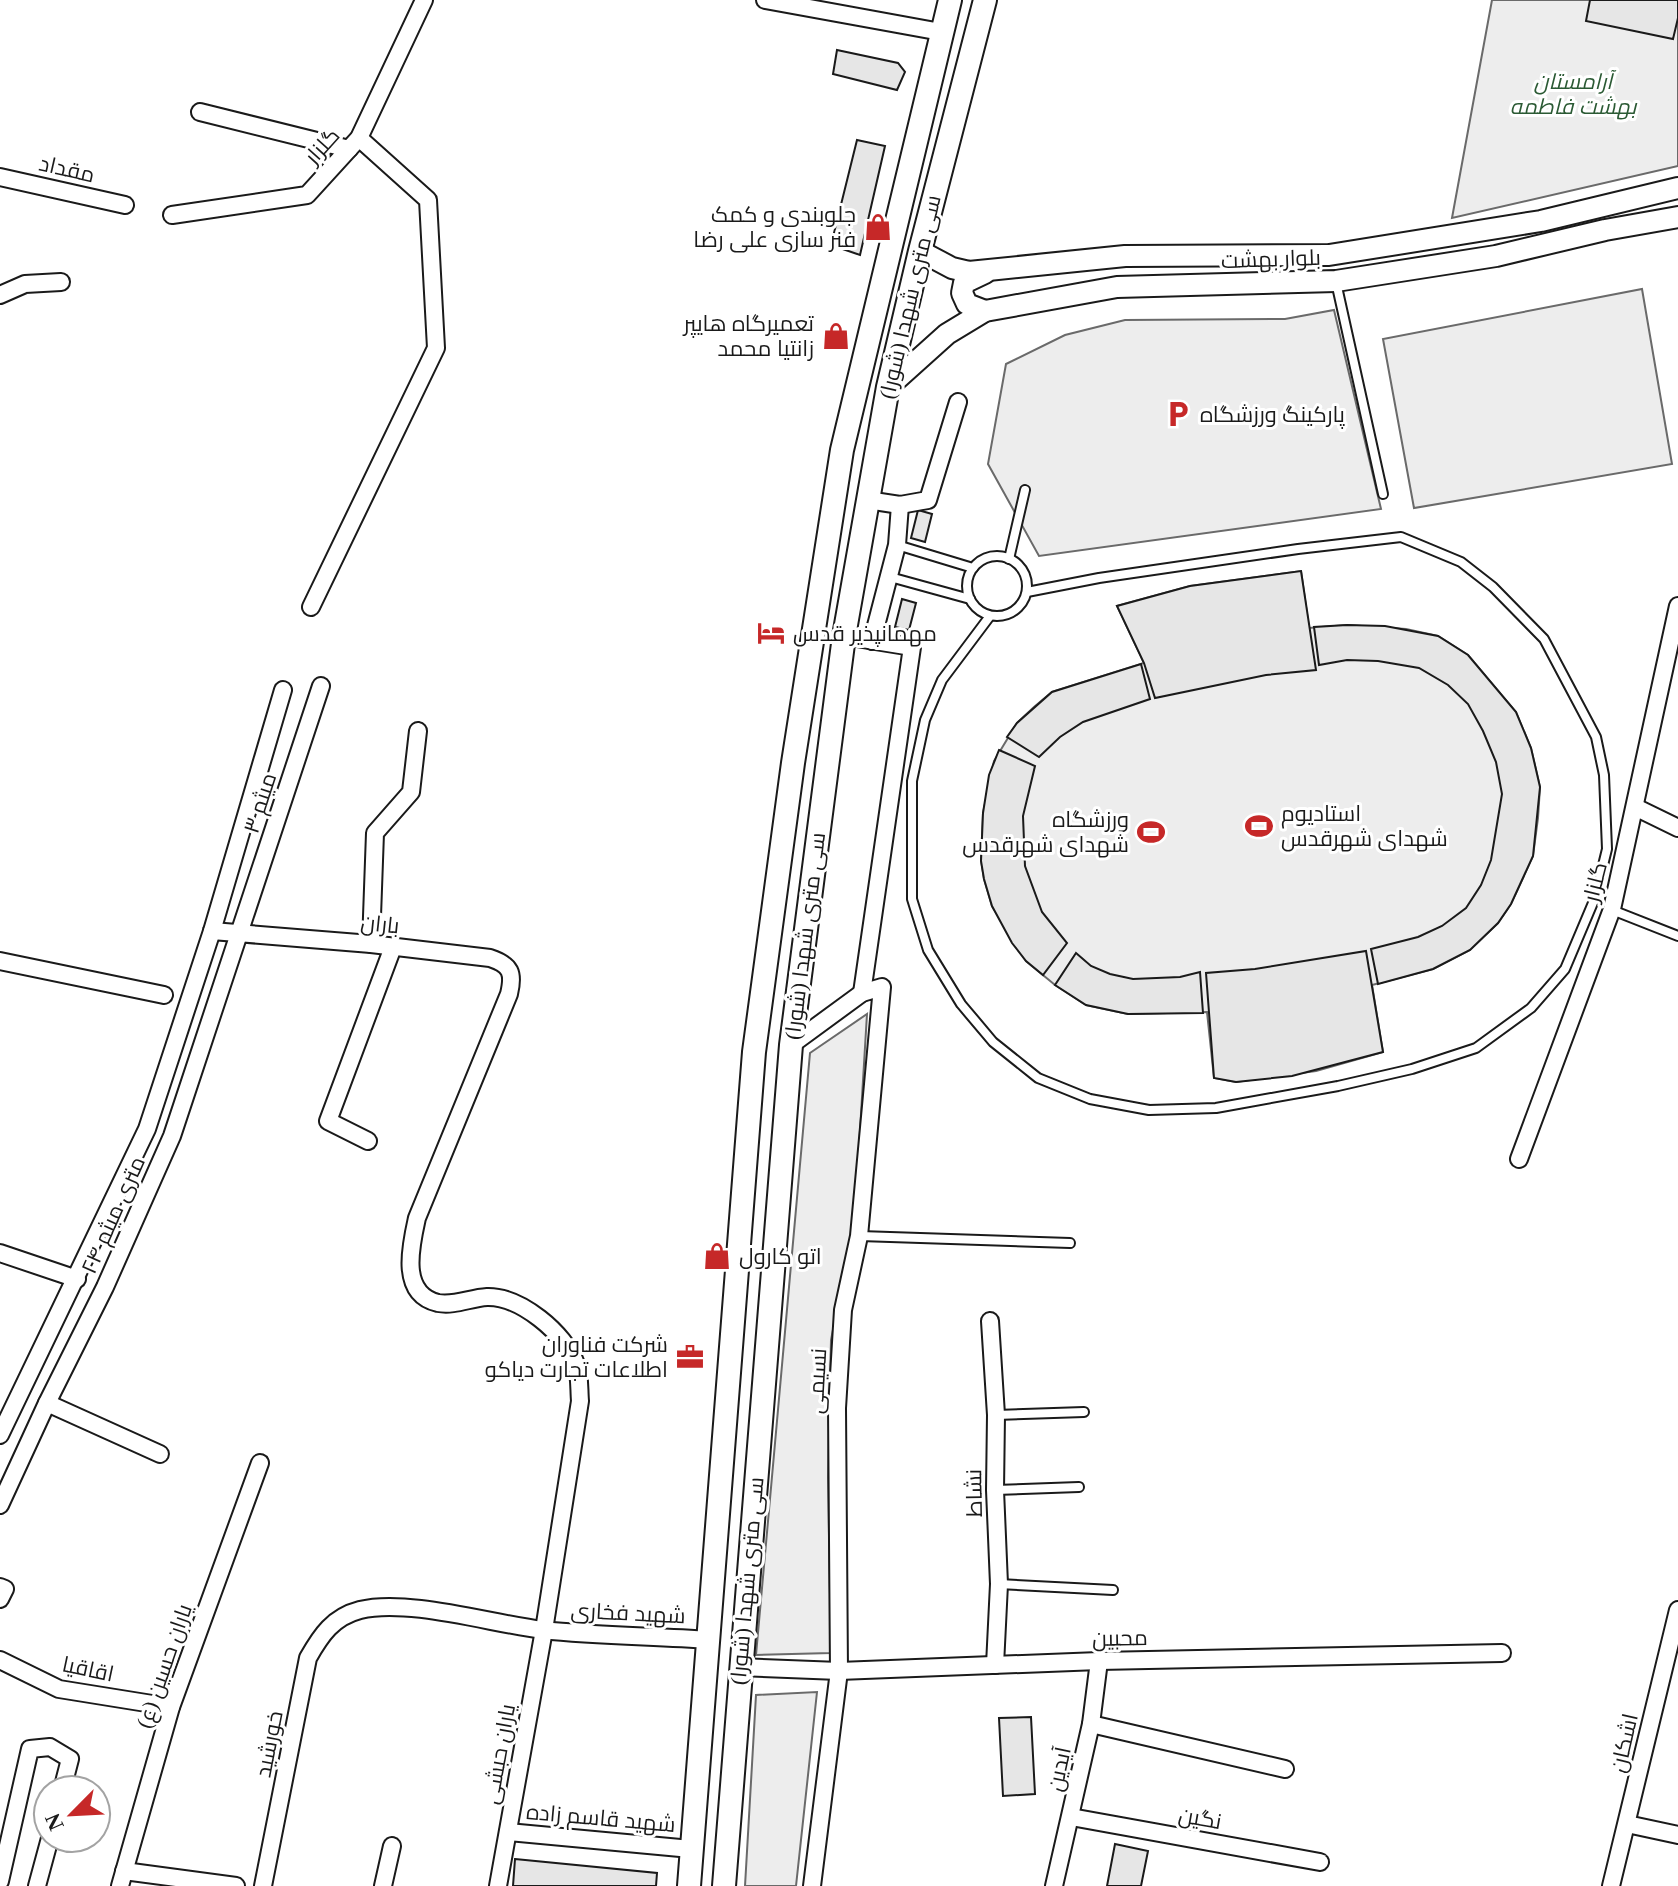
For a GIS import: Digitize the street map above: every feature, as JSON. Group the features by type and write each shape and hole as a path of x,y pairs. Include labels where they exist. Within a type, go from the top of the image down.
{"main road":[{"name":"سی متری شهدا (شورا)","path":"689,1886 754,1052 793,763 842,450 950,0"},
{"name":"سی متری شهدا (شورا)","path":"724,1886 739,1667 791,1045 844,636 888,387 985,0"},
{"path":"941,32 974,39"},
{"path":"754,1052 791,1045"}],"street":[{"name":"گلزار","path":"172,215 307,195 354,144 424,0"},
{"path":"774,1 941,32"},
{"path":"200,112 354,144 428,200 436,348 311,607"},
{"name":"مقداد","path":"0,177 125,205"},
{"name":"بلوار بهشت","path":"920,251 952,268 969,272 1125,256 1329,255 1541,221 1678,188"},
{"name":"بلوار بهشت","path":"888,387 947,334 985,311 1117,287 1331,281 1496,256 1605,230 1678,217"},
{"path":"1329,255 1331,281"},
{"path":"985,311 967,304 962,293 964,283 989,272"},
{"path":"0,280 25,284 61,282"},
{"path":"0,295 25,284"},
{"path":"867,500 900,505 928,500 958,402"},
{"path":"872,641 897,545 900,505"},
{"name":"گلزار","path":"1519,1159 1612,909 1678,606"},
{"path":"791,1045 862,993 912,647 844,636"},
{"name":"میثم ۳","path":"240,934 321,686"},
{"name":"میثم ۳","path":"212,931 283,690"},
{"path":"371,944 375,833 411,792 418,731"},
{"path":"1635,807 1678,828"},
{"name":"باران","path":"212,931 371,944 490,958 504,963 510,972"},
{"name":"۲۴ متری میثم","path":"0,1435 4,1415 77,1279 147,1129 212,931"},
{"name":"۲۴ متری میثم","path":"0,1505 105,1287 172,1136 240,934"},
{"path":"368,1141 328,1121 393,947"},
{"path":"0,961 164,995"},
{"name":"یاران حبشی","path":"498,1886 544,1630 580,1401 577,1364 543,1321 522,1307 504,1299 487,1297 437,1303 422,1295 413,1281 409,1255 417,1218 509,994 512,982 510,972"},
{"name":"نسیمی","path":"812,1886 839,1671 837,1408 843,1310 859,1236 882,987 862,993"},
{"path":"147,1129 172,1136"},
{"path":"0,1253 77,1279"},
{"name":"نشاط","path":"990,1321 996,1415 999,1584 995,1665"},
{"path":"47,1403 160,1454"},
{"name":"یاران حسین (ع)","path":"122,1879 171,1707 260,1463"},
{"path":"0,1587 5,1589 0,1599"},
{"name":"شهید فخاری","path":"336,1620 360,1610 390,1606 544,1630 710,1640"},
{"name":"اشکان","path":"1611,1886 1678,1610"},
{"name":"خورشید","path":"263,1886 308,1658 322,1634 336,1620"},
{"name":"محبین","path":"739,1667 839,1671 1099,1661 1502,1653"},
{"name":"اقاقیا","path":"0,1660 59,1689 171,1707"},
{"name":"آیدین","path":"1054,1886 1091,1724 1099,1661"},
{"path":"1091,1724 1285,1769"},
{"path":"0,1881 30,1749 50,1747 70,1759 66,1774"},
{"name":"نگین","path":"1071,1817 1320,1862"},
{"path":"1627,1824 1678,1835"},
{"name":"شهید قاسم زاده","path":"508,1832 691,1849"},
{"path":"383,1886 392,1846"},
{"path":"37,1886 46,1854"},
{"path":"122,1879 236,1886"}],"lane":[{"path":"1331,281 1383,494"},
{"path":"1009,559 1025,490"},
{"path":"990,616 942,680 925,720 912,781 912,899 928,950 961,1004 993,1042 1038,1078 1090,1099 1149,1110 1216,1108 1338,1086 1412,1069 1476,1048 1531,1008 1565,969 1595,898 1607,849 1604,775 1596,737 1544,639 1493,587 1461,562 1401,537 1130,573 1027,592"},
{"path":"897,545 973,568"},
{"path":"989,557 1009,559 1024,573 1027,592 1017,609 1009,614 990,616 982,613 970,599 967,583 973,568 989,557"},
{"path":"890,577 970,599"},
{"path":"1612,909 1678,936"},
{"path":"859,1236 1070,1243"},
{"path":"996,1415 1084,1412"},
{"path":"995,1490 1079,1487"},
{"path":"999,1584 1113,1590"}],"shaded area":[{"name":"آرامستان بهشت فاطمه","path":"1492,0 1678,0 1678,166 1452,218"},
{"path":"1642,289 1672,464 1414,508 1383,339"},
{"name":"پارکینگ ورزشگاه","path":"1334,310 1381,509 1039,556 988,464 1006,364 1065,335 1125,320 1285,319"},
{"name":"استادیوم شهدای شهرقدس","path":"1301,571 1309,628 1347,625 1406,629 1438,636 1468,655 1516,712 1531,748 1540,787 1538,818 1533,856 1511,904 1498,923 1470,950 1433,969 1372,985 1383,1052 1316,1071 1236,1082 1214,1078 1207,1012 1128,1014 1086,1005 1026,961 992,906 984,879 981,860 983,813 994,761 1017,723 1034,707 1052,692 1144,663 1117,606 1190,586"},
{"path":"867,1014 855,1214 831,1340 828,1477 831,1653 756,1655 810,1053"},
{"path":"817,1692 796,1886 745,1886 756,1695"}],"building":[{"path":"1590,0 1678,0 1673,39 1586,21"},
{"path":"837,50 898,63 905,72 897,90 833,74"},
{"path":"857,140 885,146 860,255 831,245"},
{"path":"918,510 932,514 925,542 911,538"},
{"path":"1301,571 1316,670 1266,675 1155,698 1144,663 1117,606 1190,586"},
{"path":"902,599 916,603 909,630 895,627"},
{"path":"1385,626 1438,636 1468,655 1516,712 1531,748 1540,787 1533,856 1511,904 1498,923 1470,950 1433,969 1378,984 1371,949 1418,937 1442,926 1466,908 1481,885 1491,860 1502,794 1496,762 1483,731 1468,704 1448,685 1419,668 1378,661 1347,660 1319,665 1314,627"},
{"path":"1141,664 1150,699 1083,722 1060,737 1039,757 1007,737 1017,723 1052,692"},
{"path":"999,750 1035,766 1023,816 1025,866 1042,912 1067,943 1043,975 1026,961 1012,943 992,906 984,879 981,861 983,813 989,775"},
{"path":"1366,951 1383,1052 1292,1076 1236,1082 1214,1078 1206,973 1255,969"},
{"path":"1076,953 1091,966 1133,979 1180,977 1200,972 1203,1013 1128,1014 1086,1005 1055,985"},
{"path":"1031,1717 1035,1794 1003,1796 999,1718"},
{"path":"1115,1844 1148,1851 1141,1886 1107,1886"},
{"path":"515,1859 657,1873 656,1886 513,1886"}],"place":[{"name":"جلوبندی و کمک فنر سازی علی رضا","path":"878,227"},
{"name":"تعمیرگاه هایپر زانتیا محمد","path":"836,336"},
{"name":"پارکینگ ورزشگاه","path":"1178,414"},
{"name":"مهمانپذیر قدس","path":"771,633"},
{"name":"استادیوم شهدای شهرقدس","path":"1259,826"},
{"name":"ورزشگاه شهدای شهرقدس","path":"1151,832"},
{"name":"اتو کارول","path":"717,1256"},
{"name":"شرکت فناوران اطلاعات تجارت دیاکو","path":"690,1357"}]}
